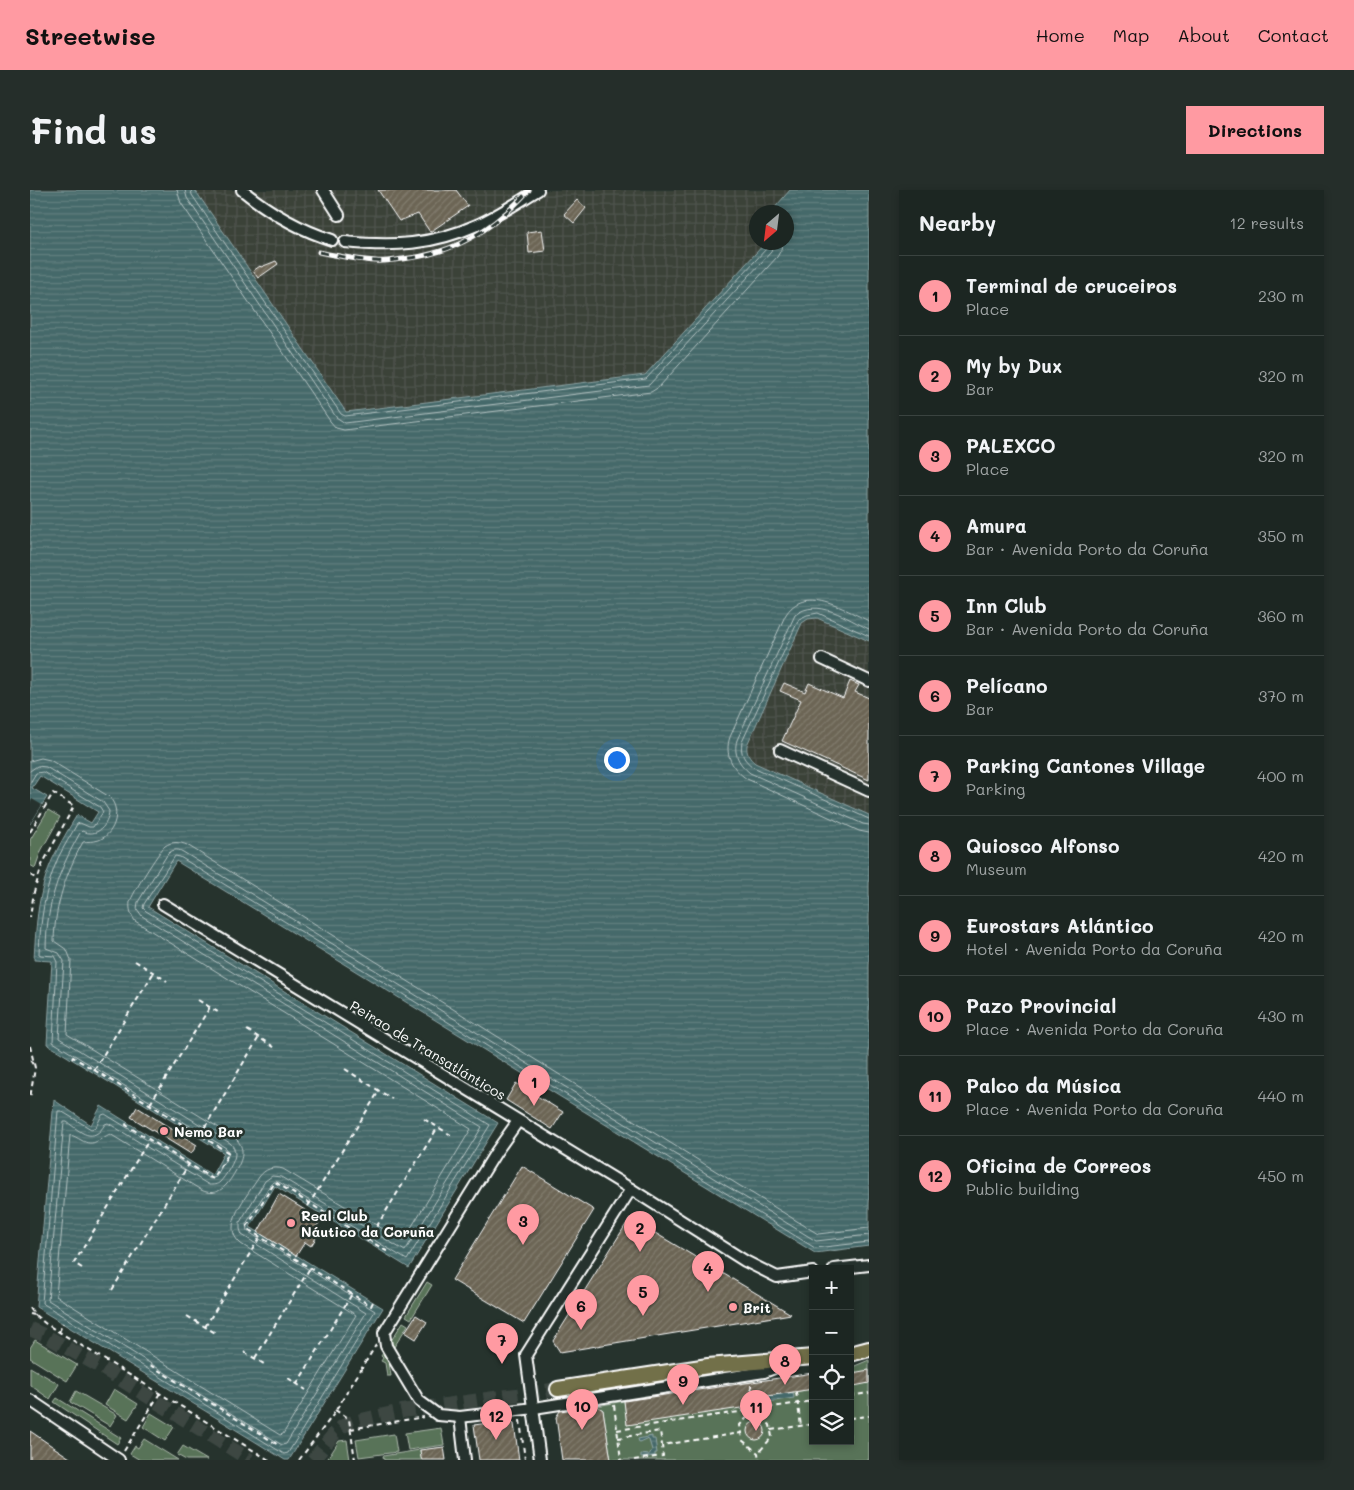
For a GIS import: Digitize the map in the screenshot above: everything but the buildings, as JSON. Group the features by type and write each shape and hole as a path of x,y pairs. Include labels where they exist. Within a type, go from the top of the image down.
{"main road":[{"path":"854,1353 869,1349"},
{"path":"558,1389 708,1366 808,1358"}],"street":[{"path":"242,190 266,209 292,224 332,240"},
{"path":"322,190 339,215"},
{"path":"344,242 401,245 443,238 479,224 538,190"},
{"path":"822,659 869,681"},
{"path":"780,750 869,791"},
{"name":"Peirao de Transatlánticos","path":"163,904 762,1270 777,1277 809,1273"},
{"path":"518,1121 496,1152 414,1288 384,1333 386,1346 419,1401 438,1415 460,1417 534,1408 764,1372 808,1358"},
{"path":"540,1460 526,1355 631,1189"},
{"path":"854,1267 867,1266"},
{"path":"30,1400 119,1460"},
{"path":"460,1417 465,1460"}],"path":[{"path":"30,832 53,793 74,806 42,865 30,917"},
{"path":"30,875 38,880"},
{"path":"135,961 167,980"},
{"path":"94,1070 154,972"},
{"path":"198,1000 221,1014"},
{"path":"150,1104 210,1007"},
{"path":"247,1030 277,1049"},
{"path":"200,1134 259,1038"},
{"path":"30,1046 35,1068 30,1098"},
{"path":"72,1059 73,1057 229,1153 213,1179 126,1125 127,1122"},
{"path":"30,1060 35,1068"},
{"path":"345,1069 392,1099"},
{"path":"309,1205 379,1091"},
{"path":"424,1119 451,1135"},
{"path":"368,1241 438,1127"},
{"path":"82,1268 74,1262 150,1140"},
{"path":"112,1290 190,1164"},
{"path":"374,1302 371,1306 246,1228 275,1182 309,1205 388,1252 387,1254"},
{"path":"205,1328 260,1237"},
{"path":"255,1358 310,1268"},
{"path":"297,1384 352,1294"},
{"path":"30,1308 35,1315 58,1332 269,1460"},
{"path":"30,1314 35,1315"},
{"path":"187,1316 217,1334"},
{"path":"58,1332 63,1323"},
{"path":"298,1460 335,1410 384,1333"},
{"path":"244,1352 264,1364"},
{"path":"150,1365 280,1446"},
{"path":"288,1378 306,1390"},
{"path":"750,1380 754,1410 770,1425 772,1437 758,1453"},
{"path":"796,1392 801,1426"},
{"path":"854,1395 869,1393"},
{"path":"119,1460 160,1394"},
{"path":"613,1400 621,1460"},
{"path":"617,1430 809,1402"},
{"path":"335,1410 349,1418 355,1460"},
{"path":"754,1410 740,1425 742,1440 758,1453 759,1460"},
{"path":"350,1429 438,1415"},
{"path":"854,1418 869,1416"},
{"path":"519,1418 525,1460"},
{"path":"771,1430 809,1425"},
{"path":"618,1438 660,1431 664,1456 634,1460"},
{"path":"662,1445 741,1434"}],"shaded area":[{"path":"195,190 790,190 777,205 749,205 749,250 759,250 645,375 346,412"},
{"path":"817,618 869,641 869,815 755,763 747,753 747,745 802,623 808,619"}],"green space":[{"path":"48,810 60,817 41,851 35,868 30,865 30,840"},
{"path":"427,1282 432,1285 411,1319 406,1316"},
{"path":"403,1322 408,1325 394,1347 389,1344"},
{"path":"35,1340 77,1365 67,1381 30,1358 30,1348"},
{"path":"383,1353 388,1357 391,1376 387,1376 385,1363 381,1361"},
{"path":"869,1360 869,1460 611,1460 603,1410 597,1406 624,1401 627,1425 738,1384 756,1381 758,1397 809,1390 809,1445 854,1445 854,1366"},
{"path":"30,1367 59,1384 50,1399 30,1385"},
{"path":"114,1389 138,1404 128,1419 105,1405"},
{"path":"76,1391 117,1415 110,1426 70,1402"},
{"path":"57,1398 121,1438 117,1444 54,1402"},
{"path":"151,1413 174,1427 165,1441 143,1427"},
{"path":"441,1428 444,1445 408,1450 405,1433"},
{"path":"394,1434 397,1452 359,1457 356,1440"},
{"path":"144,1439 178,1460 140,1460 130,1454 135,1446 138,1448"},
{"path":"347,1440 350,1460 327,1460 339,1441"},
{"path":"183,1446 207,1460 186,1460 177,1455"},
{"path":"420,1450 422,1460 384,1460 383,1456"}],"water":[{"path":"30,190 195,190 346,412 645,375 759,250 794,250 794,205 777,205 790,190 869,190 869,641 817,618 808,619 802,623 747,745 747,750 748,755 755,763 869,815 869,1246 815,1253 176,861 148,907 498,1123 409,1268 275,1186 250,1227 383,1308 289,1460 285,1460 36,1307 54,1100 91,1125 101,1106 212,1175 224,1153 47,1044 52,961 34,960 41,894 54,856 77,815 91,823 98,812 40,776 32,788 47,797 30,824"},
{"path":"793,1392 794,1398 762,1403 761,1397"},
{"path":"652,1436 652,1439 655,1439 657,1453 655,1453 655,1456 641,1458 641,1454 649,1455 652,1450 649,1440 646,1439 639,1442 638,1439"}],"pier":[{"path":"32,799 42,805 30,824 30,803"}],"tunnel":[{"path":"30,1329 99,1366 250,1460"},
{"path":"313,1460 334,1434 343,1426 353,1422 402,1411 558,1389"}],"railway":[{"path":"319,252 355,259 383,261 422,256 440,251 457,245 488,227 516,204 529,190"}],"place":[{"name":"Terminal de cruceiros","path":"534,1106"},
{"name":"Nemo Bar","path":"164,1131"},
{"name":"Real Club Náutico da Coruña","path":"291,1223"},
{"name":"PALEXCO","path":"523,1245"},
{"name":"My by Dux","path":"640,1252"},
{"name":"Amura","path":"708,1292"},
{"name":"Brit","path":"733,1307"},
{"name":"Inn Club","path":"643,1316"},
{"name":"Pelícano","path":"581,1330"},
{"name":"Parking Cantones Village","path":"502,1364"},
{"name":"Quiosco Alfonso","path":"785,1385"},
{"name":"Eurostars Atlántico","path":"683,1405"},
{"name":"Pazo Provincial","path":"582,1430"},
{"name":"Palco da Música","path":"756,1431"},
{"name":"Oficina de Correos","path":"496,1440"}]}
